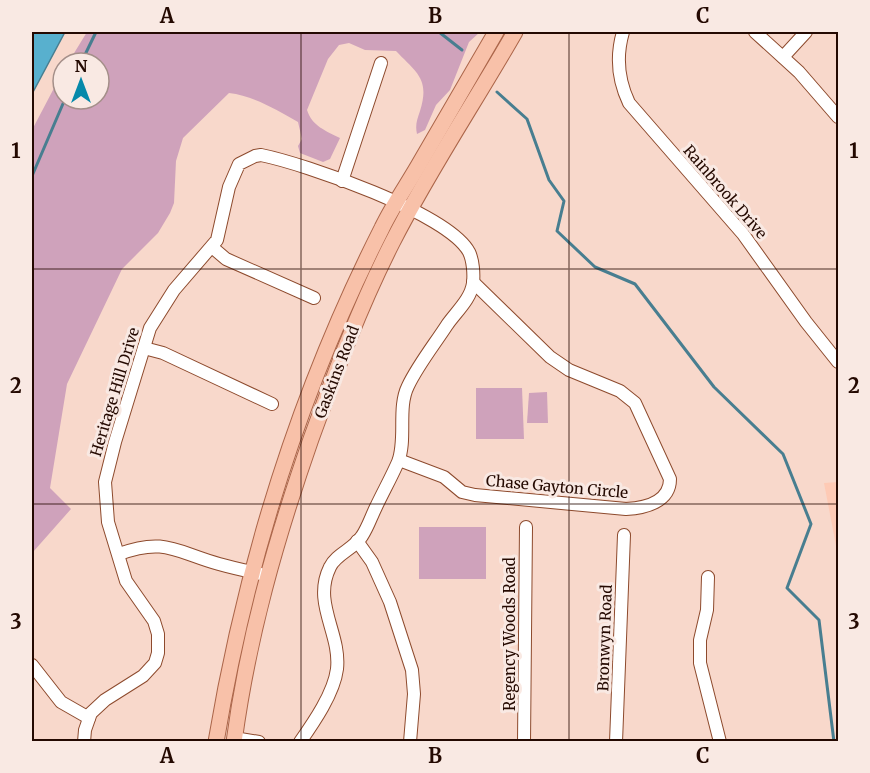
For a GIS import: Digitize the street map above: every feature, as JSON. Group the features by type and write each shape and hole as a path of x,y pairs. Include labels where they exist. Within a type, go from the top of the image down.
{"main road":[{"name":"Gaskins Road","path":"216,741 234,642 252,572 286,455 316,373 361,271 397,202 496,32"},
{"name":"Gaskins Road","path":"234,740 248,655 268,576 303,462 349,338 393,241 515,32"}],"street":[{"name":"Rainbrook Drive","path":"622,32 618,63 621,83 629,103 743,234 806,322 838,362"},
{"path":"755,32 783,57 838,117"},
{"path":"783,57 806,32"},
{"path":"342,181 381,63"},
{"name":"Heritage Hill Drive","path":"89,718 91,713 105,700 143,676 154,663 158,653 158,634 154,621 126,581 108,522 105,482 150,328 163,305 217,240 229,187 239,164 255,156 261,156 342,181 397,202 453,235 468,251 472,262 473,282"},
{"path":"212,247 226,259 314,298"},
{"path":"300,741 317,718 335,680 337,669 329,621 324,610 324,582 333,562 362,536 399,460 406,388 471,293 473,282"},
{"name":"Chase Gayton Circle","path":"399,460 444,477 462,492 475,495 626,509 644,508 651,505 669,490 670,479 635,403 620,391 569,370 550,357 473,282"},
{"path":"144,348 163,353 272,404"},
{"name":"Regency Woods Road","path":"524,741 526,527"},
{"name":"Bronwyn Road","path":"616,741 624,535"},
{"path":"357,542 372,562 390,602 412,670 414,694 410,741"},
{"path":"118,554 132,549 156,545 165,546 180,549 219,564 268,576"},
{"path":"708,577 707,610 700,640 700,663 720,741"},
{"path":"32,664 61,702 89,718 84,741"},
{"path":"234,740 259,741"}],"shaded area":[{"path":"87,32 480,32 469,42 450,90 436,105 425,130 417,134 417,122 423,100 420,77 396,51 365,50 349,43 339,45 328,59 307,110 316,124 340,138 330,159 323,162 300,153 298,146 302,139 298,122 256,100 229,93 183,138 176,161 174,203 170,213 158,233 122,269 67,384 50,488 71,509 33,552 32,130 51,94 51,111 111,111 111,51 75,51"},
{"path":"476,388 522,388 524,439 476,439"},
{"path":"547,392 548,423 527,423 529,393"},
{"path":"838,482 838,556 824,483"},
{"path":"419,527 486,527 486,579 419,579"}],"water":[{"path":"32,32 65,32 55,51 51,51 51,58 32,94"}],"waterway":[{"path":"87,51 96,32"},
{"path":"439,32 462,50"},
{"path":"497,92 527,119 549,180 564,201 557,231 595,267 635,284 714,387 783,454 811,524 787,588 819,620 834,742"},
{"path":"32,176 60,111"}]}
